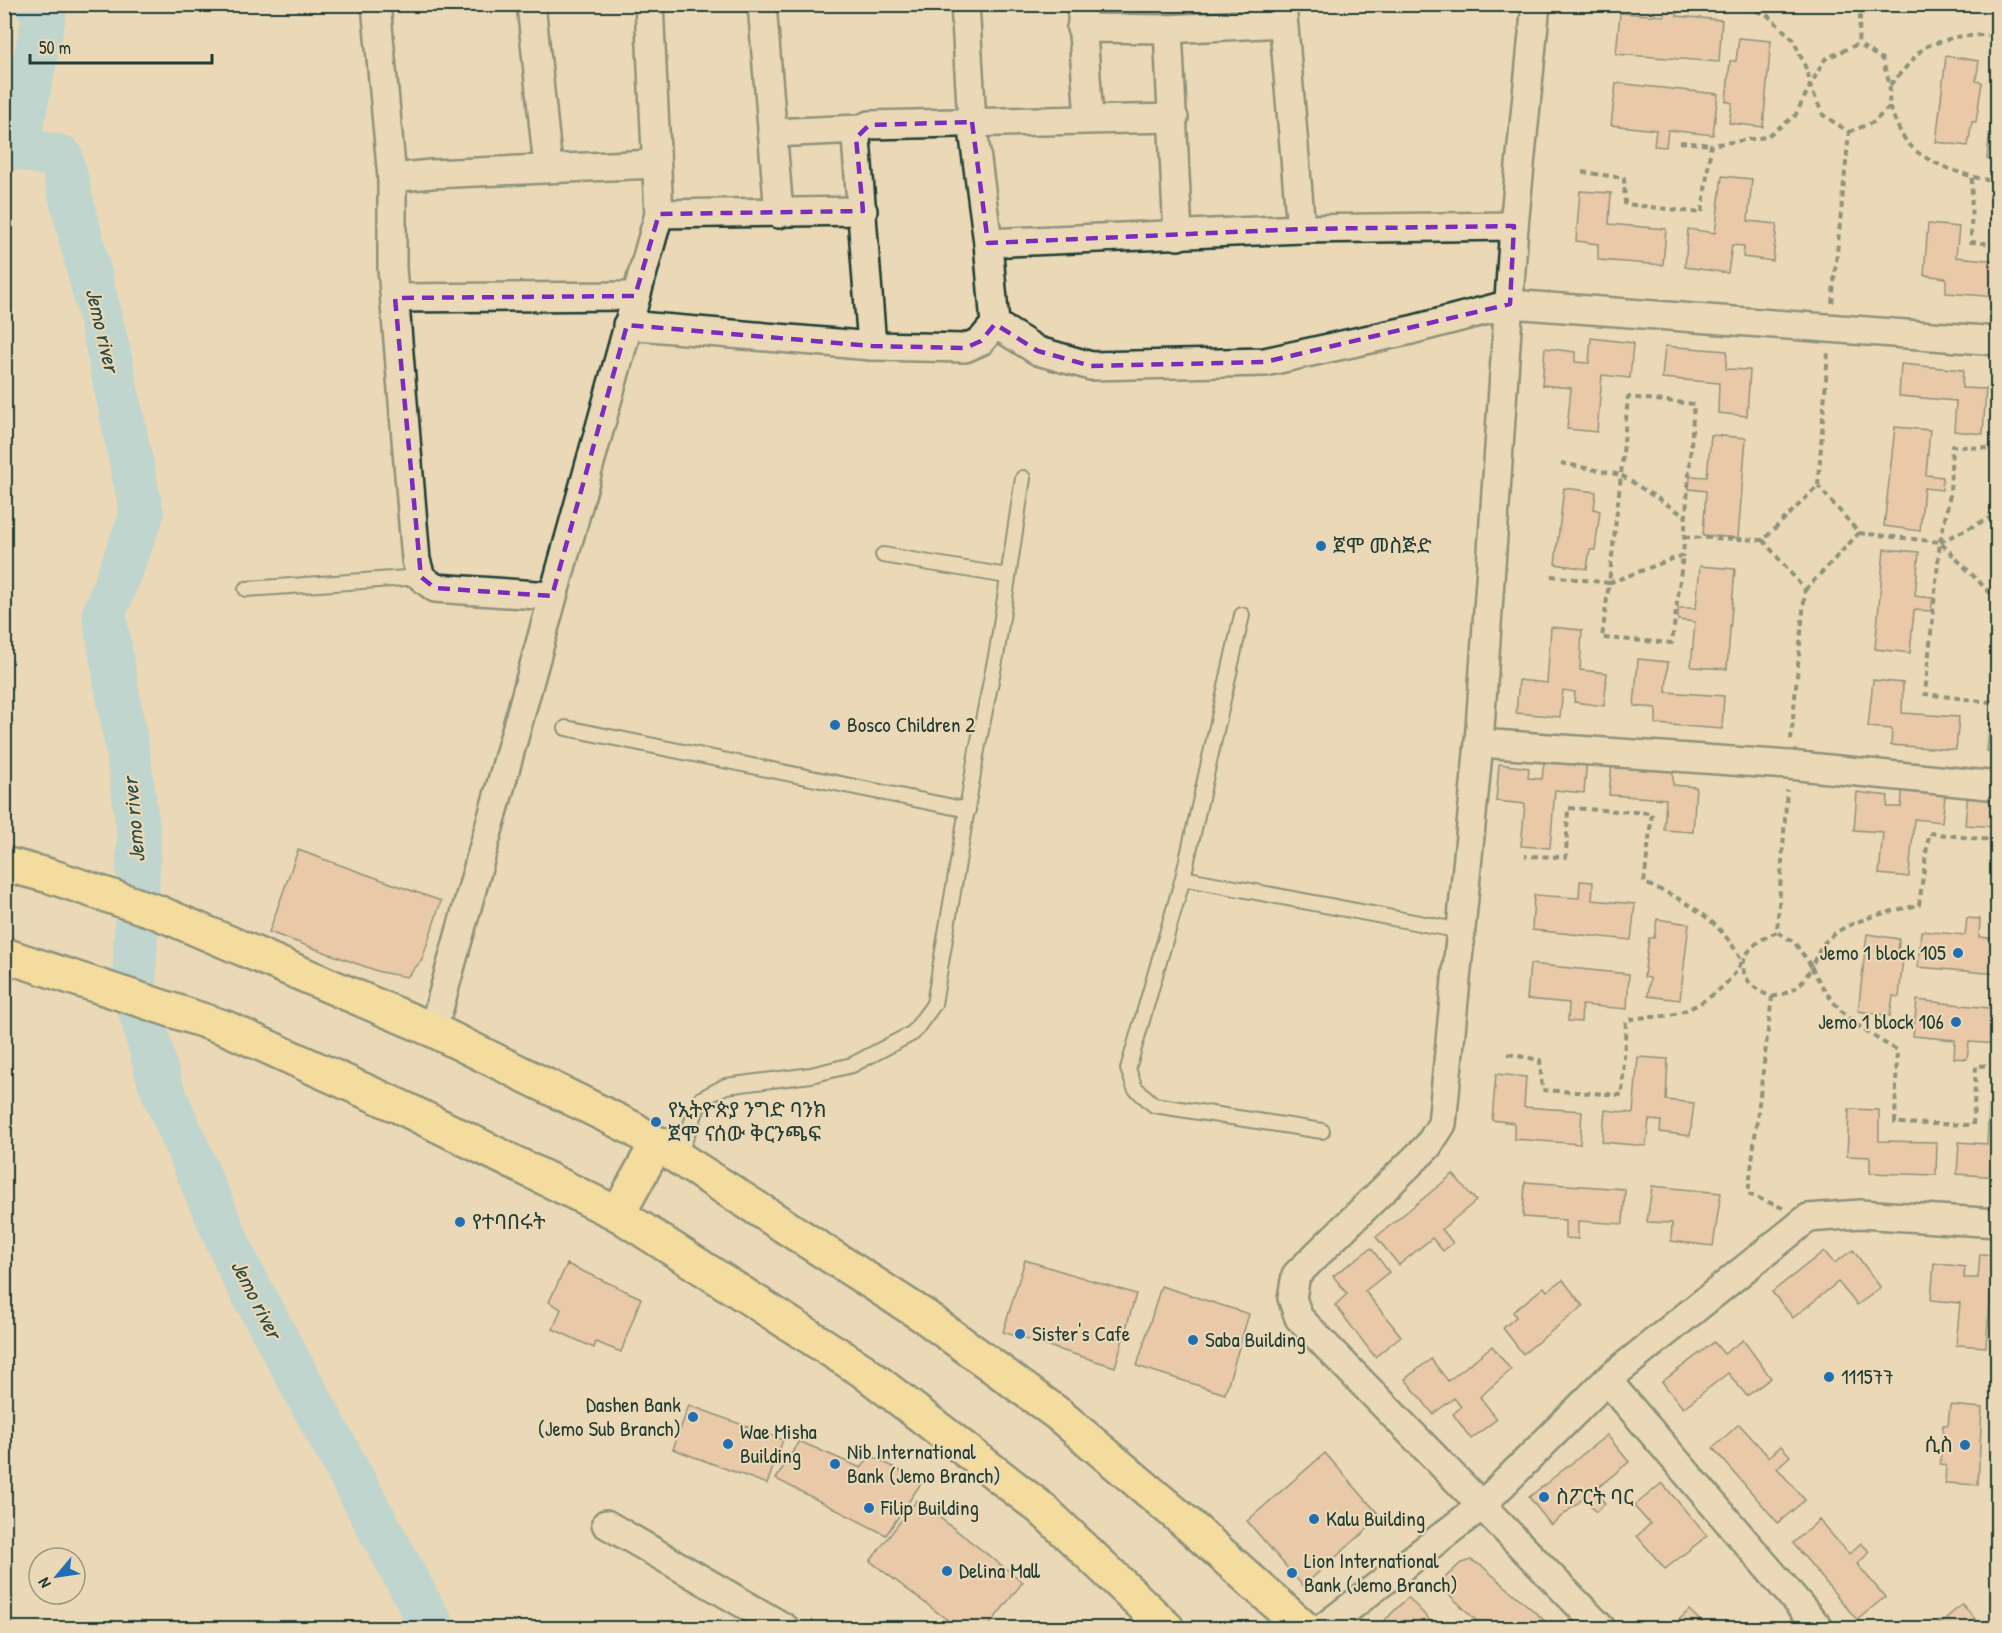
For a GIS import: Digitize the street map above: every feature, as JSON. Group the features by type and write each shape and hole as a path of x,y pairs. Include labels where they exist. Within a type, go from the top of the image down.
{"main road":[{"path":"4,864 50,876 157,912 433,1030 632,1128 924,1316 1058,1414 1189,1525 1304,1629"},
{"path":"4,955 226,1028 405,1109 618,1214 862,1370 1042,1509 1167,1629"},
{"path":"618,1214 667,1150"}],"street":[{"path":"376,4 392,178 390,198 395,298 416,560 421,577 435,588 552,596"},
{"path":"531,4 548,167"},
{"path":"433,1030 659,214 649,4"},
{"path":"762,4 778,214"},
{"path":"627,325 872,346 965,348 981,341 995,324 988,243 972,122 965,4"},
{"path":"1536,4 1515,226 1479,743 1442,1124 1428,1146 1296,1275 1292,1298 1299,1318 1480,1507 1601,1629"},
{"path":"1089,119 1081,16 1168,28 1283,14 1301,229"},
{"path":"1168,28 1178,236"},
{"path":"772,132 860,129 869,125 1174,118"},
{"path":"860,129 856,138 872,346"},
{"path":"392,178 548,167 655,164"},
{"path":"659,214 778,214 863,210"},
{"path":"988,243 1301,229 1515,226"},
{"path":"395,298 635,296"},
{"path":"995,324 1038,351 1091,366 1265,362 1411,330 1510,304 1998,341"},
{"path":"1479,743 1789,765 1998,786"},
{"path":"1323,1629 1480,1507 1607,1380 1808,1218 1860,1214 1998,1223"},
{"path":"1607,1380 1819,1629"},
{"path":"606,1524 785,1629"}],"lane":[{"path":"667,1150 701,1099 726,1086 811,1075 852,1065 913,1033 934,1004 977,750 997,651 1023,478"},
{"path":"883,555 1007,576"},
{"path":"246,589 421,577"},
{"path":"1242,615 1183,878 1128,1069 1135,1088 1154,1106 1322,1131"},
{"path":"566,728 968,810"},
{"path":"1183,878 1461,931"}],"path":[{"path":"1716,4 1766,14 1793,39 1823,115 1849,132"},
{"path":"1858,44 1861,4"},
{"path":"1890,86 1924,47 1954,37 1998,34"},
{"path":"1858,44 1882,59 1890,86 1889,107 1909,145 1945,167 1971,178 1998,182"},
{"path":"1680,142 1711,146 1766,137 1795,116 1825,59 1858,44"},
{"path":"1849,132 1874,122 1889,107"},
{"path":"1684,537 1763,540 1818,486 1830,328 1849,132"},
{"path":"1582,172 1624,178 1625,204 1702,213 1711,146"},
{"path":"1971,178 1971,242 1998,244"},
{"path":"1628,397 1694,404 1685,516 1683,555 1672,643 1602,638 1628,397"},
{"path":"1998,449 1952,446 1950,495 1940,542 1925,694 1998,703"},
{"path":"1561,463 1621,475 1685,516"},
{"path":"1818,486 1859,533 1940,542 1998,514"},
{"path":"1777,932 1805,590 1859,533"},
{"path":"1763,540 1805,590"},
{"path":"1940,542 1998,601"},
{"path":"1551,576 1609,583 1683,555"},
{"path":"1525,856 1566,857 1568,808 1652,813 1644,883 1676,895 1712,919 1731,940 1748,979 1758,991 1772,997 1795,989 1808,978 1811,966 1827,940 1856,923 1889,911 1919,905 1929,833 1998,841"},
{"path":"1508,1054 1540,1060 1542,1090 1622,1095 1626,1021 1635,1018 1666,1016 1711,997 1737,974 1742,961 1757,942 1777,932"},
{"path":"1777,932 1795,943 1820,984 1837,1006 1861,1030 1897,1050 1895,1123 1973,1125 1976,1066 1998,1065"},
{"path":"1772,997 1748,1194 1808,1218"}],"highlighted area":[{"path":"972,122 988,243 1301,229 1514,226 1510,304 1265,362 1091,366 1038,351 995,324 981,341 965,348 872,346 627,325 552,596 435,588 421,577 395,298 635,296 659,214 863,211 856,138 869,125"}],"building":[{"path":"1665,4 1678,4 1677,16 1722,20 1719,62 1616,54 1620,13 1664,16"},
{"path":"1739,38 1771,41 1763,127 1729,123 1732,103 1726,101 1730,61 1736,61"},
{"path":"1946,56 1979,61 1976,81 1982,82 1976,122 1972,122 1968,146 1936,142"},
{"path":"1616,83 1718,94 1713,135 1668,130 1666,147 1654,146 1656,130 1611,125"},
{"path":"1991,118 1998,119 1998,161 1987,159"},
{"path":"1722,176 1752,179 1748,221 1777,224 1773,261 1743,257 1744,246 1732,245 1728,273 1685,267 1688,229 1715,233"},
{"path":"1580,191 1611,193 1609,224 1666,229 1663,265 1598,260 1598,244 1576,241"},
{"path":"1928,224 1959,227 1956,257 1998,261 1998,297 1946,293 1946,278 1924,275"},
{"path":"1591,338 1633,343 1630,378 1602,375 1597,432 1567,429 1571,388 1542,385 1545,348 1575,352 1575,362 1589,363"},
{"path":"1665,346 1727,351 1726,369 1750,370 1747,416 1718,413 1719,383 1662,378"},
{"path":"1901,364 1963,370 1962,388 1986,389 1983,434 1954,431 1956,401 1899,396"},
{"path":"1895,427 1930,430 1926,475 1943,477 1942,490 1924,488 1920,531 1884,526"},
{"path":"1711,435 1746,438 1738,538 1703,535 1706,491 1689,489 1690,476 1707,477"},
{"path":"1564,488 1596,492 1594,509 1600,511 1595,550 1590,550 1587,569 1555,564"},
{"path":"1884,549 1919,552 1915,596 1933,598 1931,611 1914,610 1910,653 1875,649"},
{"path":"1700,566 1735,569 1727,669 1691,667 1695,622 1678,620 1678,608 1696,608"},
{"path":"1551,627 1582,630 1580,670 1607,673 1604,706 1574,702 1575,692 1563,690 1560,717 1516,713 1519,680 1547,683"},
{"path":"1638,659 1668,662 1666,692 1724,696 1722,729 1656,724 1656,708 1634,706"},
{"path":"1873,680 1903,683 1902,713 1959,717 1956,750 1891,745 1892,729 1868,727"},
{"path":"1990,719 1998,720 1998,753 1987,751"},
{"path":"1545,754 1587,759 1584,793 1555,790 1550,848 1521,846 1525,804 1496,801 1499,764 1529,768 1528,778 1542,779"},
{"path":"1612,762 1673,768 1673,785 1696,787 1693,832 1664,830 1666,799 1609,795"},
{"path":"1903,783 1946,788 1942,822 1914,819 1909,877 1879,874 1883,832 1854,830 1857,792 1888,796 1887,807 1901,807"},
{"path":"1968,792 1998,795 1998,827 1965,825"},
{"path":"298,850 441,901 422,960 407,977 380,972 269,932"},
{"path":"1580,881 1593,882 1592,900 1635,904 1631,940 1532,930 1534,895 1579,898"},
{"name":"Jemo 1 block 105","path":"1967,918 1980,919 1979,937 1998,939 1998,974 1918,967 1921,931 1965,935"},
{"path":"1657,919 1689,924 1680,1000 1648,996 1650,978 1644,977 1649,938 1654,938"},
{"path":"1867,934 1899,939 1898,957 1903,958 1899,997 1893,996 1890,1016 1858,1011"},
{"path":"1530,964 1629,974 1627,1009 1582,1005 1581,1022 1568,1021 1569,1003 1527,999"},
{"name":"Jemo 1 block 106","path":"1917,1000 1998,1009 1998,1044 1969,1042 1967,1059 1954,1058 1955,1040 1913,1036"},
{"path":"1638,1057 1668,1059 1666,1100 1694,1103 1690,1136 1660,1132 1661,1121 1649,1120 1646,1146 1602,1142 1605,1110 1633,1113"},
{"path":"1496,1074 1526,1077 1524,1107 1582,1111 1580,1144 1514,1139 1514,1123 1492,1120"},
{"path":"1990,1088 1998,1088 1998,1177 1957,1174 1959,1142 1987,1144"},
{"path":"1849,1109 1879,1110 1879,1141 1937,1142 1936,1175 1870,1173 1870,1157 1847,1156"},
{"path":"1453,1174 1476,1201 1442,1229 1453,1243 1443,1251 1432,1238 1399,1265 1376,1237"},
{"path":"1525,1182 1625,1189 1623,1224 1578,1221 1578,1239 1565,1238 1565,1220 1523,1217"},
{"path":"1652,1186 1721,1193 1713,1246 1671,1241 1672,1223 1647,1222"},
{"path":"1371,1248 1389,1272 1365,1291 1401,1336 1375,1357 1335,1305 1347,1294 1333,1276"},
{"path":"1853,1250 1881,1288 1857,1305 1838,1282 1793,1318 1772,1292 1824,1251 1834,1263"},
{"path":"1980,1254 1998,1255 1998,1290 1991,1289 1986,1347 1956,1345 1960,1303 1931,1300 1934,1263 1965,1267 1964,1278 1978,1278"},
{"path":"1025,1260 1136,1294 1115,1367 1003,1332"},
{"path":"567,1264 641,1298 621,1352 596,1342 594,1348 553,1329 561,1309 549,1302"},
{"path":"1563,1280 1583,1306 1523,1354 1503,1328 1516,1317 1513,1312 1544,1287 1547,1291"},
{"name":"Saba Building","path":"1161,1286 1249,1314 1225,1394 1137,1366"},
{"path":"1743,1340 1771,1378 1747,1396 1728,1373 1683,1408 1662,1382 1714,1342 1724,1354"},
{"path":"1492,1346 1511,1370 1480,1397 1497,1419 1471,1439 1453,1414 1461,1407 1454,1398 1433,1414 1405,1379 1431,1359 1448,1381"},
{"name":"Wae Misha Building","path":"689,1405 783,1440 767,1484 673,1449"},
{"path":"1950,1405 1982,1408 1978,1485 1945,1483 1946,1465 1940,1464 1943,1425 1948,1425"},
{"path":"1739,1424 1769,1457 1781,1446 1790,1456 1777,1468 1805,1500 1778,1523 1713,1448"},
{"path":"1607,1435 1629,1462 1595,1490 1605,1504 1596,1512 1584,1498 1551,1525 1529,1497"},
{"name":"Filip Building","path":"799,1441 861,1468 868,1459 874,1457 922,1482 886,1535 776,1479"},
{"name":"Kalu Building","path":"1325,1453 1381,1517 1303,1586 1247,1521"},
{"path":"1662,1483 1707,1536 1665,1569 1637,1536 1650,1524 1634,1506"},
{"name":"Delina Mall","path":"917,1500 1023,1582 987,1628 958,1628 870,1561"},
{"path":"1819,1520 1849,1554 1861,1543 1870,1552 1857,1564 1885,1597 1857,1620 1793,1543"},
{"path":"1471,1560 1482,1566 1553,1628 1484,1628 1438,1584 1461,1563"},
{"path":"1408,1597 1437,1628 1377,1628"},
{"path":"1962,1604 1983,1628 1935,1628"},
{"path":"1689,1610 1708,1628 1671,1628"}],"waterway":[{"name":"Jemo river","path":"36,4 45,11 17,148 61,157 107,345 142,514 104,614 128,753 139,835 134,987 160,1084 239,1268 433,1628"}],"place":[{"name":"ጀሞ መስጅድ","path":"1321,546"},
{"name":"Bosco Children 2","path":"835,725"},
{"name":"Jemo 1 block 105","path":"1958,953"},
{"name":"Jemo 1 block 106","path":"1956,1022"},
{"name":"የኢትዮጵያ ንግድ ባንክ ጀሞ ናሰው ቅርንጫፍ","path":"656,1122"},
{"name":"የተባበሩት","path":"460,1222"},
{"name":"Sister's Cafe","path":"1020,1334"},
{"name":"Saba Building","path":"1193,1340"},
{"name":"111577","path":"1829,1377"},
{"name":"Dashen Bank (Jemo Sub Branch)","path":"693,1417"},
{"name":"Wae Misha Building","path":"728,1444"},
{"name":"ሲስ","path":"1965,1445"},
{"name":"Nib International Bank (Jemo Branch)","path":"835,1464"},
{"name":"ስፖርት ባር","path":"1544,1497"},
{"name":"Filip Building","path":"869,1508"},
{"name":"Kalu Building","path":"1314,1519"},
{"name":"Delina Mall","path":"947,1571"},
{"name":"Lion International Bank (Jemo Branch)","path":"1292,1573"}]}
